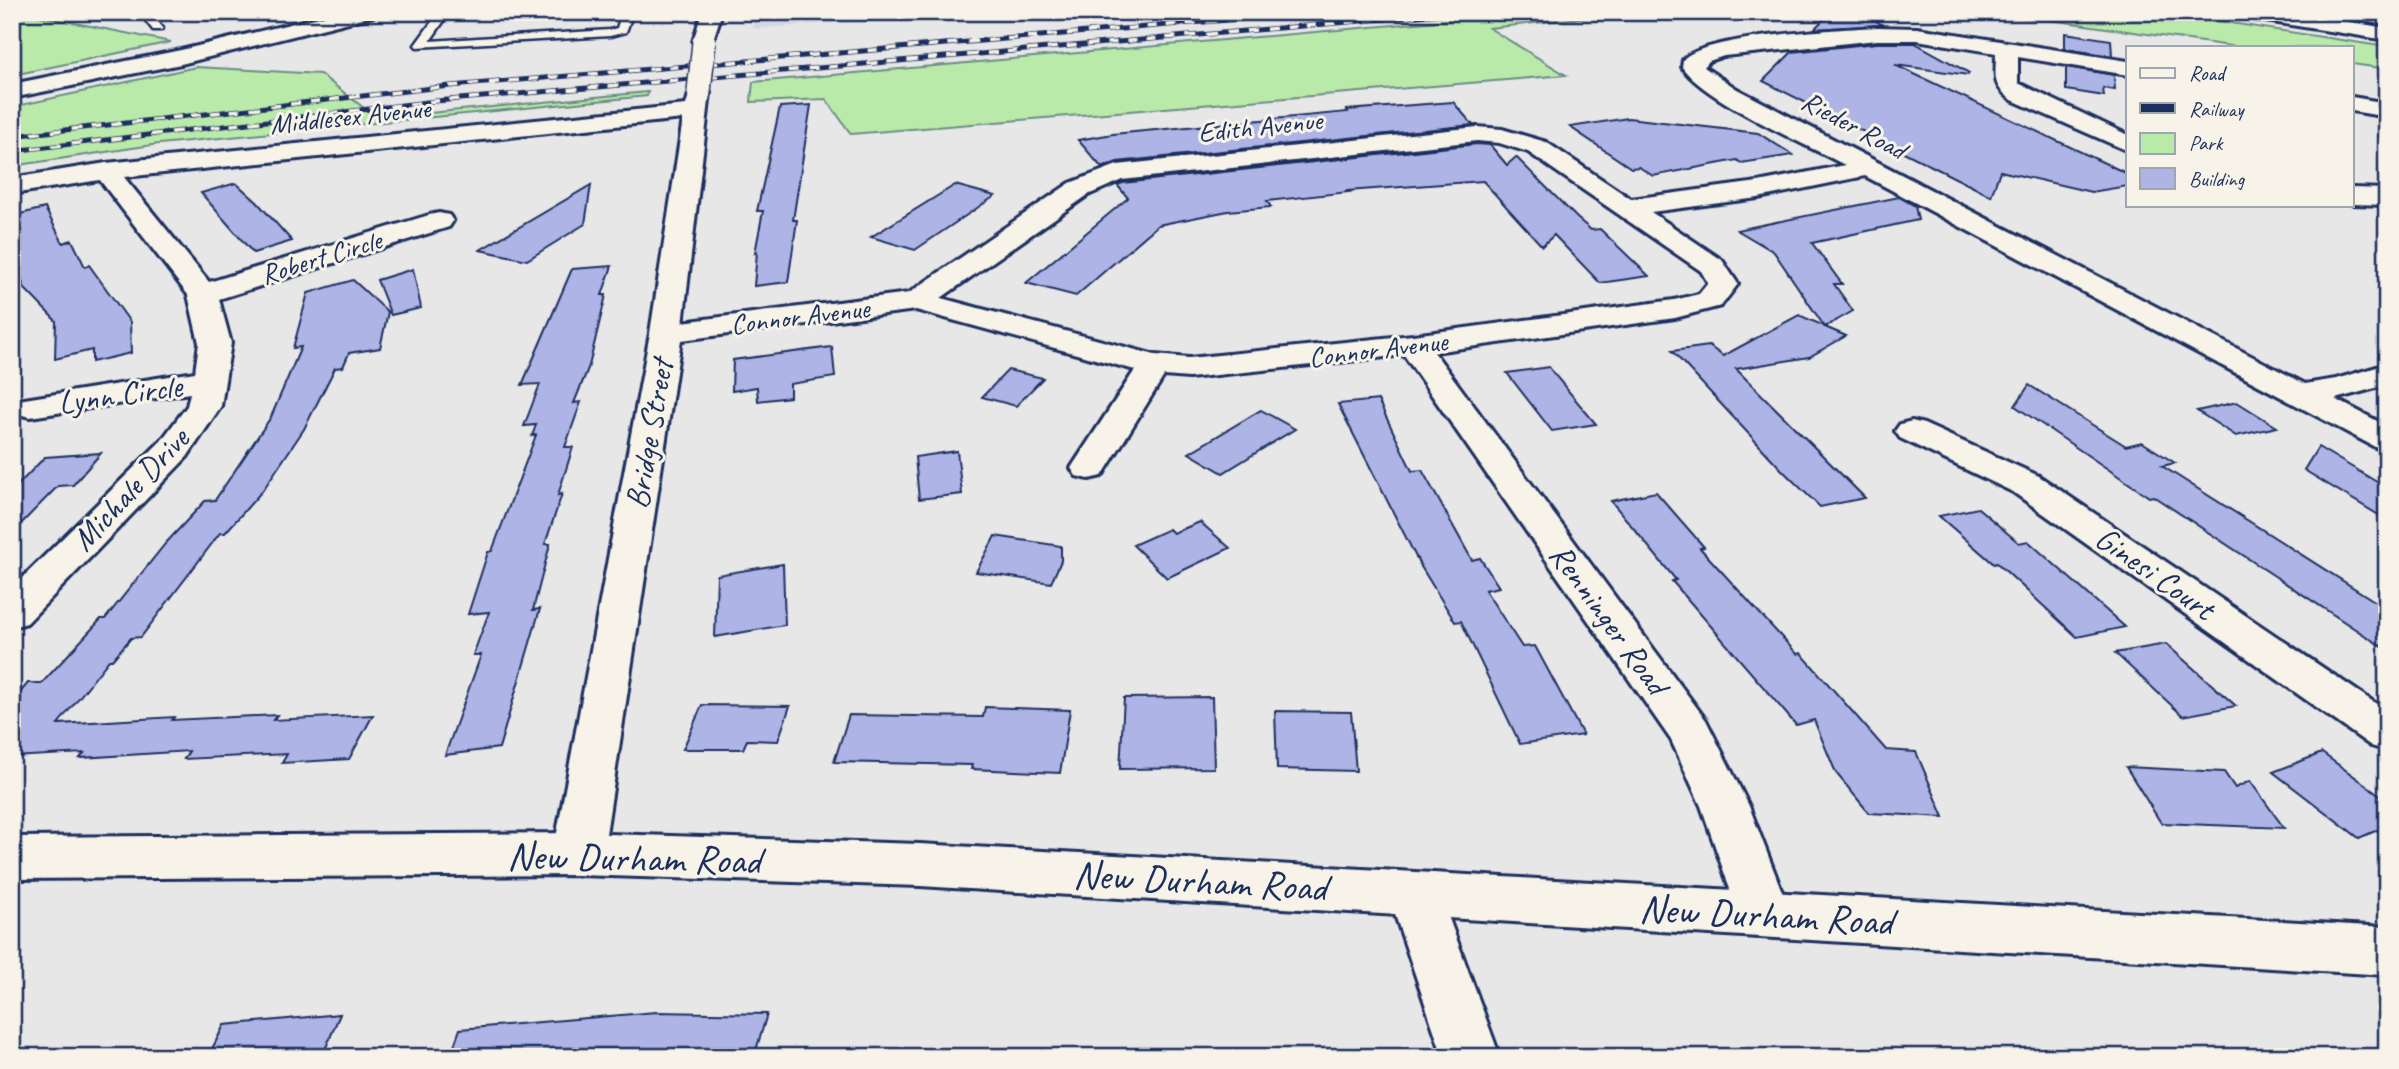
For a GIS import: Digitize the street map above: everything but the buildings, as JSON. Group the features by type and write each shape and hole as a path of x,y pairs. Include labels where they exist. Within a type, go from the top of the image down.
{"main road":[{"path":"12,91 181,57 319,18 366,12"},
{"name":"Bridge Street","path":"578,855 666,333 704,42 712,12"},
{"path":"2245,12 2387,34"},
{"path":"2368,12 2387,15"},
{"name":"Rieder Road","path":"2126,68 1890,32 1706,52 1694,60 1693,67 1699,75 1729,94 2387,440"},
{"path":"2007,48 2007,86 2020,95 2126,143"},
{"name":"Middlesex Avenue","path":"12,186 106,171 697,101"},
{"path":"2354,104 2387,110"},
{"name":"Edith Avenue","path":"917,301 1079,189 1117,173 1477,134 1502,136 1537,147 1628,206"},
{"path":"1628,206 1758,190 1867,168"},
{"name":"Michale Drive","path":"12,613 174,449 204,405 210,380 215,343 203,294 106,171"},
{"path":"2354,196 2387,197"},
{"name":"Connor Avenue","path":"666,333 917,301 1154,365 1189,368 1413,345 1675,309 1710,300 1723,284 1712,266 1628,206"},
{"name":"Robert Circle","path":"203,294 439,221"},
{"name":"Renninger Road","path":"1413,345 1690,733 1725,806 1765,915"},
{"path":"1090,468 1154,365"},
{"path":"2304,394 2340,388 2387,374"},
{"name":"Lynn Circle","path":"30,407 210,380"},
{"name":"Ginesi Court","path":"1912,431 2026,484 2387,734"},
{"name":"New Durham Road","path":"12,858 578,855 920,864 2387,951"},
{"path":"1415,894 1472,1057"}],"lane":[{"path":"144,12 157,27"},
{"path":"445,12 421,45 610,33 622,30 628,12"}],"shaded area":[{"path":"755,12 975,12 753,29"}],"green space":[{"path":"12,12 20,12 171,42 13,75"},
{"path":"1539,12 1637,12 1489,28 1566,75 851,134 826,99 751,102 753,82"},
{"path":"1949,12 2159,12 2387,47 2387,69 2354,64 2354,46 2230,46 2051,20"},
{"path":"196,67 320,74 377,118 648,92 647,96 159,144 12,166 12,107"}],"railway":[{"path":"12,136 450,86 1322,12"},
{"path":"12,151 436,101 1465,12"}]}
